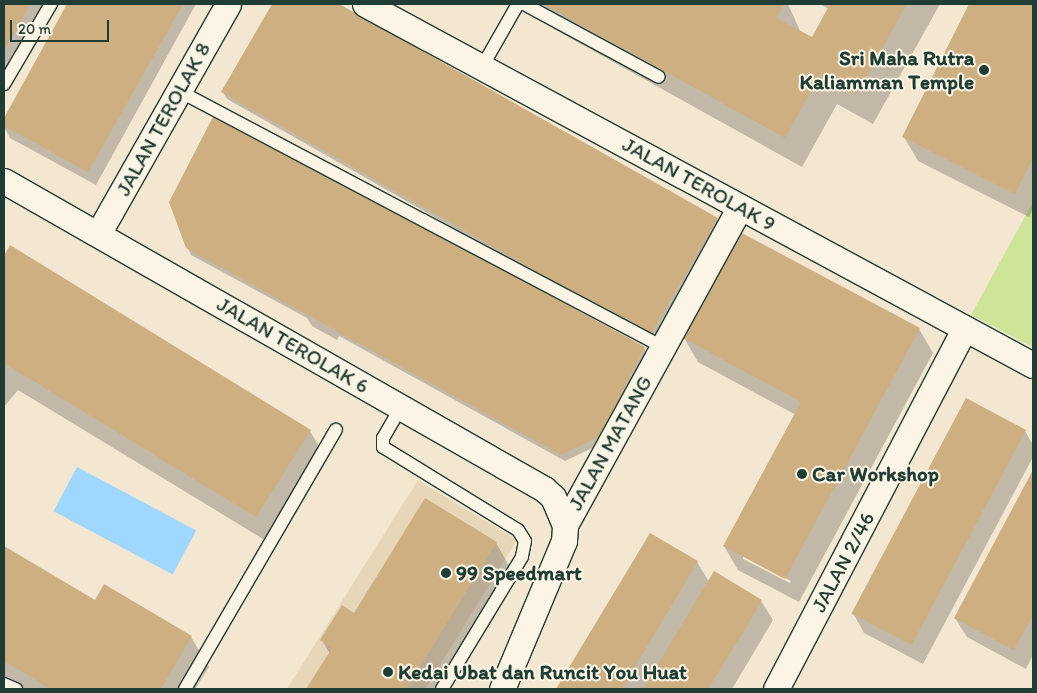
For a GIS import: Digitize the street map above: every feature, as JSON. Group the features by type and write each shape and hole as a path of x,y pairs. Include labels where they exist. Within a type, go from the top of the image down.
{"street":[{"name":"JALAN TEROLAK 8","path":"98,234 228,4"},
{"name":"JALAN TEROLAK 9","path":"365,4 1033,366"},
{"name":"JALAN TEROLAK 6","path":"5,186 98,234 544,489 553,497 566,525"},
{"name":"JALAN MATANG","path":"502,689 564,541 566,525 740,207"},
{"name":"JALAN 2/46","path":"776,689 964,328"}],"lane":[{"path":"4,84 51,4"},
{"path":"482,67 518,4"},
{"path":"524,4 659,77"},
{"path":"179,91 663,347"},
{"path":"401,407 382,438 383,446 518,530 524,541 522,556 442,689"},
{"path":"185,689 336,430"},
{"path":"4,684 16,689"}],"shaded area":[{"path":"418,480 517,540 425,689 287,689"}],"green space":[{"path":"1033,202 1033,347 971,315"}],"water":[{"path":"77,467 196,530 173,575 54,511"}],"building":[{"path":"4,4 30,4 4,51"},
{"path":"67,4 183,4 88,172 4,126 4,118"},
{"path":"272,4 339,4 718,218 650,336 221,92"},
{"path":"543,4 784,4 776,18 812,37 830,4 907,4 856,95 820,75 785,138"},
{"name":"Sri Maha Rutra Kaliamman Temple","path":"969,4 1033,4 1033,158 1015,194 902,137"},
{"path":"215,113 645,347 600,436 561,455 186,248 169,202"},
{"name":"Car Workshop","path":"740,232 920,328 785,579 723,546 801,402 683,338"},
{"path":"10,245 311,430 256,517 4,363 4,256"},
{"path":"966,398 1026,430 911,645 851,613"},
{"path":"1033,470 1033,615 1014,650 954,618"},
{"path":"425,498 497,542 406,689 306,689 332,648 320,640 342,605 354,613"},
{"path":"650,533 698,561 622,689 556,689"},
{"path":"4,546 95,600 104,584 192,636 161,689 51,689 4,661"},
{"path":"714,571 762,600 750,621 708,689 643,689"}],"place":[{"name":"Sri Maha Rutra Kaliamman Temple","path":"984,70"},
{"name":"Car Workshop","path":"802,474"},
{"name":"99 Speedmart","path":"446,573"},
{"name":"Kedai Ubat dan Runcit You Huat","path":"388,672"}]}
